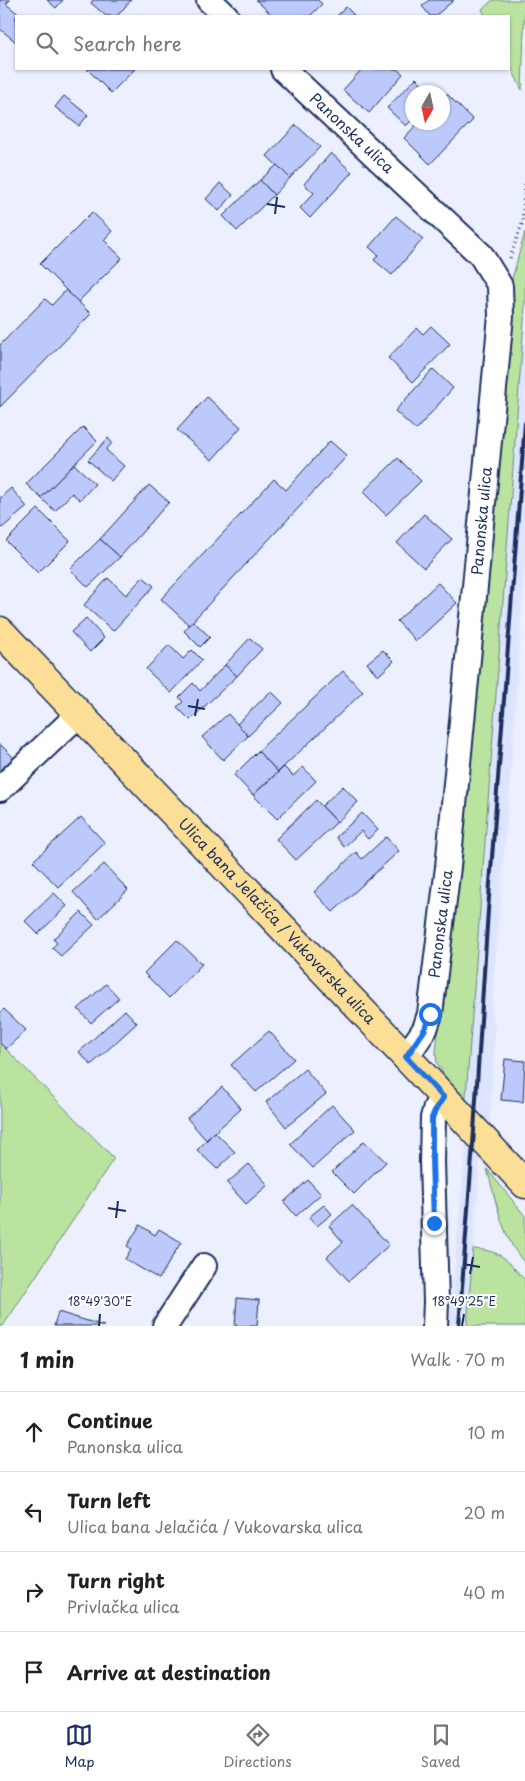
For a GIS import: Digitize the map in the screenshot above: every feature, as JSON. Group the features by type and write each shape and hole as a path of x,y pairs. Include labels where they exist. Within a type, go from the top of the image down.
{"main road":[{"name":"Ulica bana Jelačića / Vukovarska ulica","path":"0,631 525,1184"}],"street":[{"path":"209,0 225,15"},
{"name":"Panonska ulica","path":"284,70 481,255 500,286 501,316 448,868 430,1014 425,1029 406,1057"},
{"path":"0,789 79,714"},
{"path":"435,1326 432,1118 436,1108 444,1098"},
{"path":"164,1326 204,1266"}],"path":[{"path":"500,286 522,224 525,183"}],"shaded area":[{"path":"525,307 525,561 512,756 491,1013 495,1029 487,1169 480,1160 467,1326 449,1326 466,1145 465,1109"}],"green space":[{"path":"493,0 525,0 522,90 510,65 510,15 485,15 482,9"},
{"path":"525,232 525,307 465,1109 437,1063 436,1052 511,309 512,279"},
{"path":"0,1043 114,1158 3,1326 0,1326"},
{"path":"487,1169 525,1216 525,1263 505,1231"},
{"path":"473,1249 498,1254 508,1261 525,1280 525,1326 467,1326"}],"building":[{"path":"0,0 10,0 6,4 20,15 15,15 15,41 0,29"},
{"path":"47,0 63,0 56,8"},
{"path":"93,0 131,0 118,15 105,15 91,3"},
{"path":"256,0 318,0 322,4 311,15 272,15"},
{"path":"429,0 454,0 436,15 429,15 422,6"},
{"path":"346,7 354,15 338,15"},
{"path":"88,70 134,70 111,93"},
{"path":"361,70 398,70 403,74 369,113 343,90"},
{"path":"416,78 424,85 409,85"},
{"path":"405,89 405,125 387,108"},
{"path":"64,96 88,115 79,126 55,107"},
{"path":"450,97 473,120 430,164 404,138 412,130 450,130"},
{"path":"296,125 320,147 290,178 267,156"},
{"path":"331,153 352,172 310,218 300,208 314,193 304,184"},
{"path":"277,165 290,178 274,195 260,180"},
{"path":"260,180 274,195 237,231 223,216"},
{"path":"220,183 233,195 219,211 206,199"},
{"path":"92,212 112,231 104,240 122,258 78,302 40,264"},
{"path":"396,216 423,239 392,275 374,260 378,255 369,247"},
{"path":"66,290 91,314 0,407 0,345 45,299 52,305"},
{"path":"431,326 450,344 413,382 388,358 417,328 423,334"},
{"path":"433,369 453,388 416,430 395,411"},
{"path":"207,397 241,427 212,460 177,430"},
{"path":"83,427 97,441 41,498 26,484"},
{"path":"108,438 112,443 106,450 124,466 111,481 88,460"},
{"path":"330,441 347,456 189,625 161,599 274,479 286,490"},
{"path":"398,458 421,481 386,515 363,492"},
{"path":"74,464 95,484 80,500 72,493 55,511 41,498"},
{"path":"149,485 169,502 120,557 100,539"},
{"path":"11,488 27,507 2,528 0,526 0,498"},
{"path":"38,509 70,541 38,573 6,541"},
{"path":"424,514 452,539 424,568 397,543"},
{"path":"100,539 120,557 88,587 70,569"},
{"path":"143,577 154,586 113,631 84,605 108,578 126,595"},
{"path":"438,583 457,603 416,641 397,621"},
{"path":"86,618 104,638 90,652 71,632"},
{"path":"193,621 210,637 200,647 184,631"},
{"path":"250,638 262,649 237,676 225,665"},
{"path":"169,645 183,659 192,650 202,660 171,693 146,669"},
{"path":"383,650 394,661 378,676 367,663"},
{"path":"225,665 237,676 190,720 177,707 183,702 179,697 193,683 200,691"},
{"path":"343,671 363,692 278,772 258,751"},
{"path":"271,691 283,703 248,736 237,724"},
{"path":"228,714 248,736 223,760 202,737"},
{"path":"0,744 21,765 0,785"},
{"path":"258,751 278,772 253,795 234,775"},
{"path":"284,767 293,776 303,767 316,781 277,819 253,795"},
{"path":"343,786 358,802 337,822 322,806"},
{"path":"316,800 337,822 296,860 276,839"},
{"path":"362,813 378,830 368,839 361,831 344,847 336,837"},
{"path":"81,817 105,843 58,887 33,861"},
{"path":"386,837 399,851 333,912 314,892 356,852 362,859"},
{"path":"104,864 128,890 98,919 73,892"},
{"path":"54,893 67,906 38,934 25,921"},
{"path":"81,912 94,925 61,956 52,948 57,943 53,939"},
{"path":"177,940 202,964 169,998 144,973"},
{"path":"106,984 119,998 91,1023 78,1009"},
{"path":"4,1009 26,1030 6,1049 0,1043 0,1013"},
{"path":"125,1010 137,1023 91,1065 79,1052"},
{"path":"269,1031 294,1059 256,1092 231,1065"},
{"path":"505,1059 525,1061 523,1102 501,1100"},
{"path":"305,1069 326,1094 286,1127 266,1102"},
{"path":"222,1087 241,1109 206,1140 187,1118"},
{"path":"332,1105 355,1130 313,1168 290,1144"},
{"path":"215,1132 235,1152 217,1169 197,1150"},
{"path":"364,1141 386,1162 354,1194 332,1172"},
{"path":"249,1164 268,1185 246,1204 227,1183"},
{"path":"308,1180 321,1194 296,1216 284,1202"},
{"path":"324,1205 332,1214 317,1226 309,1217"},
{"path":"352,1205 389,1245 349,1281 327,1257 343,1242 329,1226"},
{"path":"140,1225 155,1235 159,1229 181,1242 159,1279 125,1259 131,1249 127,1246"},
{"path":"237,1298 259,1300 257,1326 235,1326"},
{"path":"58,1312 104,1326 54,1326"}],"railway":[{"path":"459,1326 525,423"}],"route":[{"path":"430,1014 425,1029 406,1057 444,1098 436,1108 432,1118 434,1223"}]}
